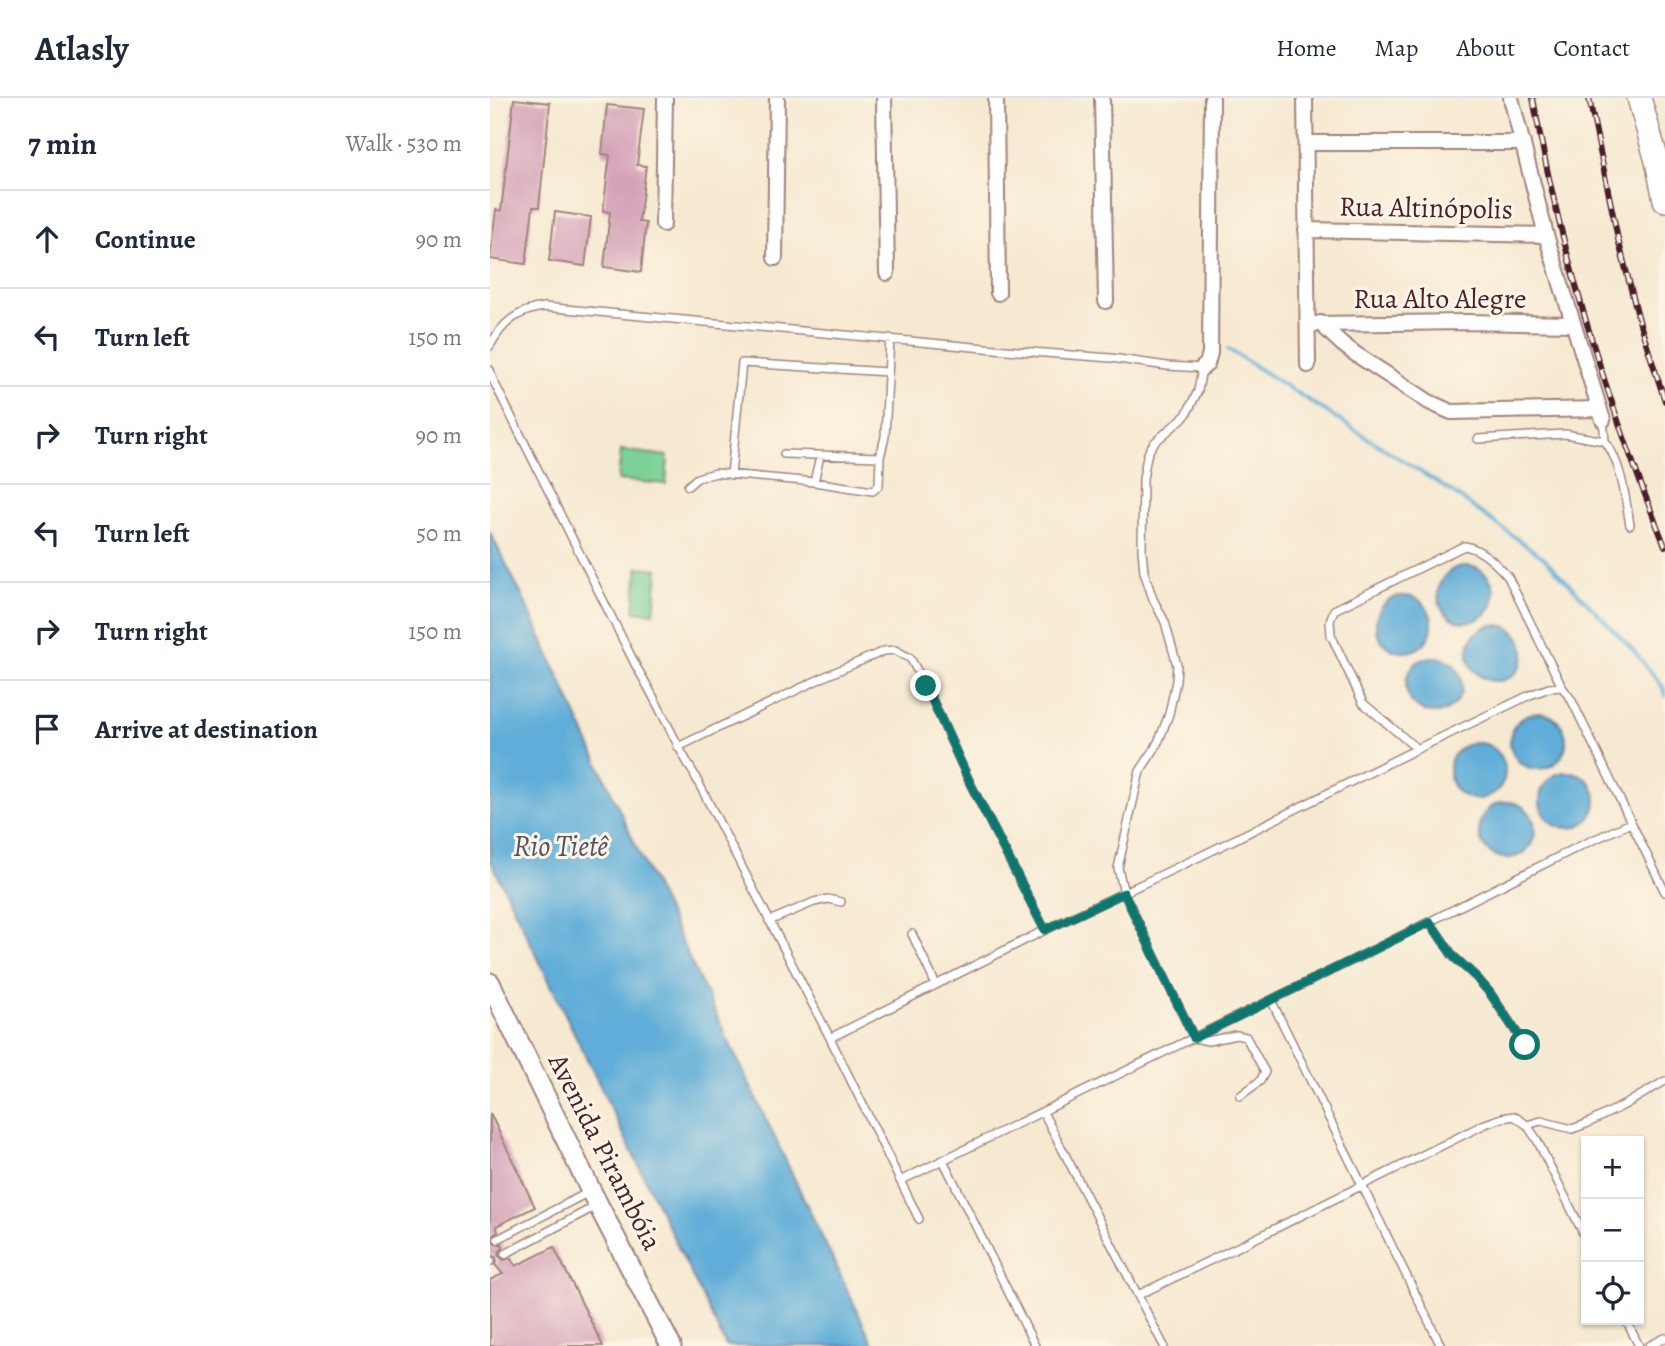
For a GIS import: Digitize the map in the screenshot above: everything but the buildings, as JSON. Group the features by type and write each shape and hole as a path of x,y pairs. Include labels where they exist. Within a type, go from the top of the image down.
{"main road":[{"path":"1639,98 1665,200"},
{"path":"1652,98 1657,161"},
{"name":"Avenida Pirambóia","path":"490,983 671,1346"}],"street":[{"path":"663,224 665,98"},
{"path":"775,258 777,98"},
{"path":"884,98 887,273"},
{"path":"996,98 999,293"},
{"path":"1102,98 1106,301"},
{"path":"1202,368 1208,364 1210,353 1212,98"},
{"path":"1306,98 1306,230 1314,324 1308,365"},
{"path":"1314,324 1429,402 1451,412 1601,414 1546,234 1511,98"},
{"path":"1306,143 1523,143"},
{"name":"Rua Altinópolis","path":"1306,230 1546,234"},
{"name":"Rua Alto Alegre","path":"1314,324 1573,324"}],"lane":[{"path":"490,346 498,331 513,317 524,311 544,307 1202,368 1198,391 1186,415 1154,443 1147,456 1143,479 1144,572 1153,599 1165,622 1177,664 1177,681 1160,738 1140,771 1118,868 1124,893 1194,1038"},
{"path":"688,486 697,478 716,473 814,482 873,491 880,485 890,338"},
{"path":"731,475 742,363 888,372"},
{"path":"490,370 631,656 830,1038 919,1219"},
{"path":"1601,414 1605,441 1611,449 1622,483 1630,525"},
{"path":"1478,439 1565,434 1605,441"},
{"path":"783,454 880,457"},
{"path":"814,482 820,456"},
{"path":"1417,749 1363,703 1331,635 1330,621 1334,610 1464,545 1499,566 1508,577 1662,879 1665,892"},
{"path":"678,747 828,675 884,651 895,650 911,658 926,686 970,783 1045,930"},
{"path":"830,1038 1417,749 1530,695 1549,688 1562,687"},
{"path":"900,1181 1582,845 1632,823"},
{"path":"769,921 814,902 828,899 841,902"},
{"path":"1430,922 1453,956 1490,993 1525,1045"},
{"path":"912,934 936,985"},
{"path":"1271,1000 1441,1346"},
{"path":"1194,1038 1208,1041 1236,1035 1245,1037 1265,1072 1259,1081 1240,1096"},
{"path":"1527,1125 1541,1121 1572,1129 1626,1104 1665,1081"},
{"path":"1043,1112 1164,1346"},
{"path":"1138,1295 1485,1124 1514,1116 1527,1125 1581,1229"},
{"path":"943,1160 1035,1346"},
{"path":"498,1239 595,1198"},
{"path":"505,1254 595,1198"},
{"path":"1628,1325 1639,1346"},
{"path":"1649,1346 1665,1338"}],"green space":[{"path":"621,450 668,456 666,484 618,480"},
{"path":"638,567 658,569 654,613 634,611"}],"water":[{"name":"Rio Tietê","path":"490,532 525,602 640,855 874,1346 726,1346 490,859"},
{"path":"1466,566 1481,571 1489,579 1494,594 1489,609 1481,617 1466,622 1451,617 1443,609 1438,594 1443,579 1451,571"},
{"path":"1404,596 1419,601 1427,609 1432,624 1427,639 1419,647 1404,652 1389,647 1381,639 1376,624 1381,609 1389,601"},
{"path":"1496,625 1511,630 1519,638 1524,653 1519,668 1511,676 1496,681 1481,676 1473,668 1468,653 1473,638 1481,630"},
{"path":"1434,657 1449,662 1457,670 1462,685 1457,700 1449,708 1434,713 1419,708 1411,700 1406,685 1411,670 1419,662"},
{"path":"1538,713 1553,718 1561,726 1566,741 1561,756 1553,764 1538,769 1523,764 1515,756 1510,741 1515,726 1523,718"},
{"path":"1477,743 1492,748 1500,756 1505,771 1500,786 1492,794 1477,799 1462,794 1454,786 1449,771 1454,756 1462,748"},
{"path":"1568,772 1583,777 1591,785 1596,800 1591,815 1583,823 1568,828 1553,823 1545,815 1540,800 1545,785 1553,777"},
{"path":"1507,802 1522,807 1530,815 1535,830 1530,845 1522,853 1507,858 1492,853 1484,845 1479,830 1484,815 1492,807"}],"waterway":[{"path":"1228,349 1449,490 1544,558 1633,650 1663,687 1665,696"}],"railway":[{"path":"1533,98 1557,212 1587,325 1624,437 1665,546"},
{"path":"1589,98 1618,239 1640,324 1665,401"}],"route":[{"path":"926,686 970,783 1045,930 1124,893 1194,1038 1430,922 1453,956 1490,993 1525,1045"}]}
